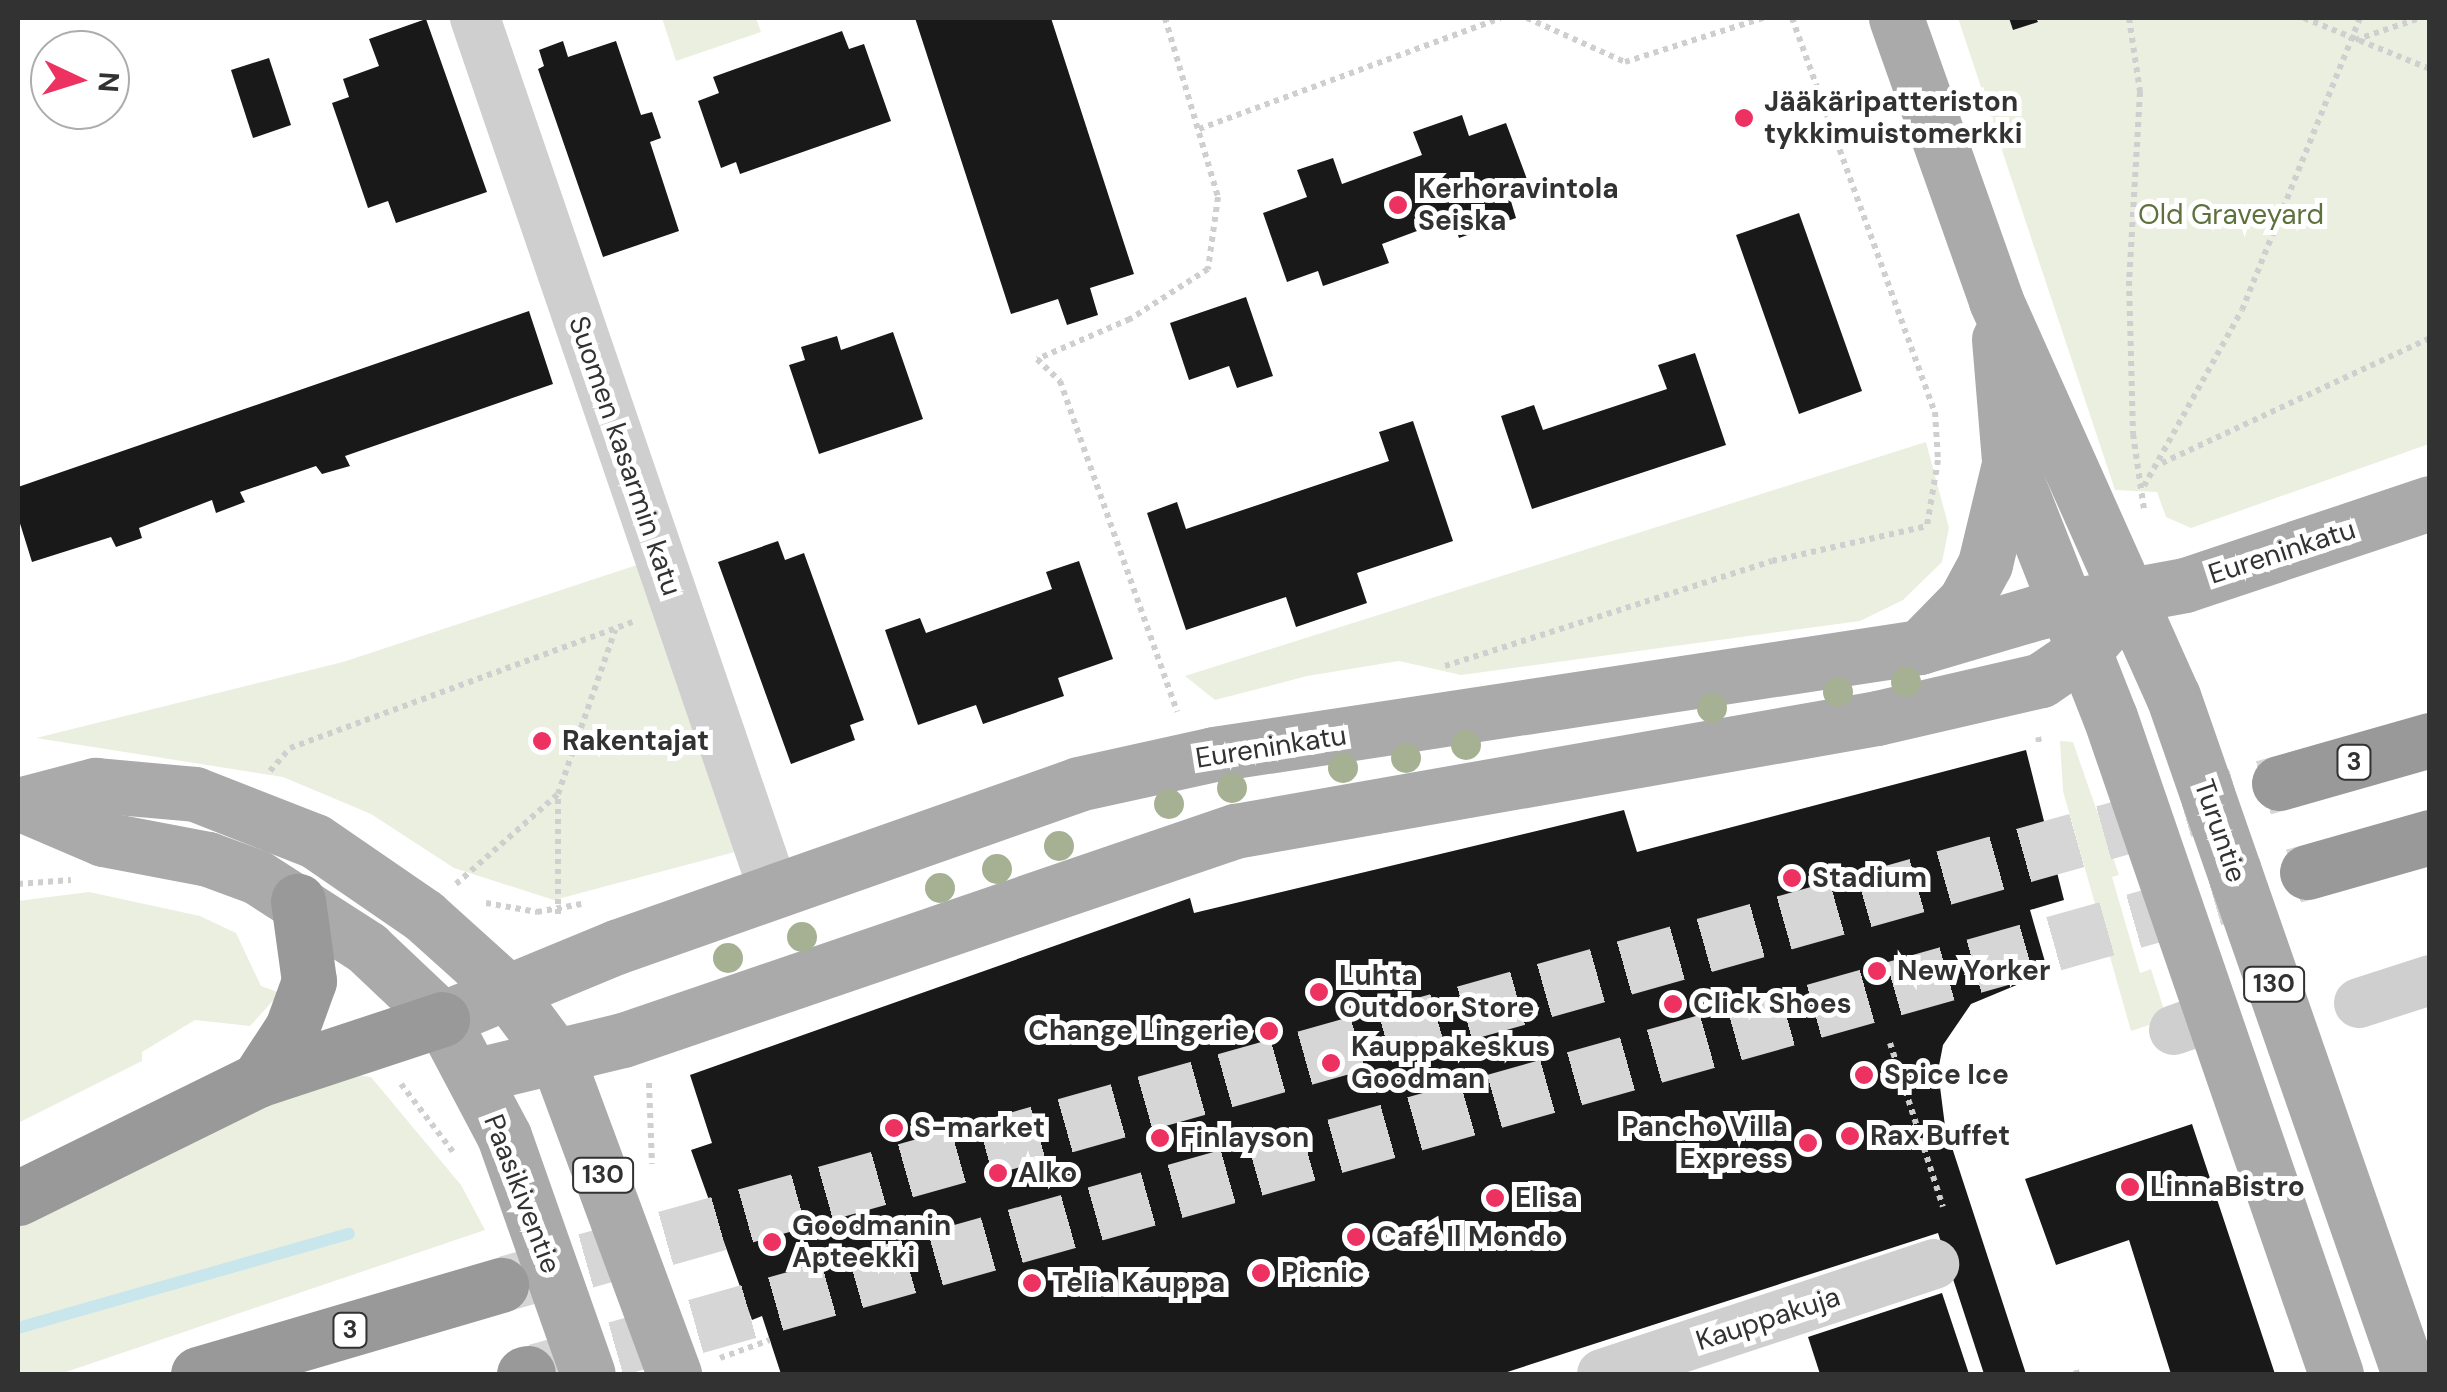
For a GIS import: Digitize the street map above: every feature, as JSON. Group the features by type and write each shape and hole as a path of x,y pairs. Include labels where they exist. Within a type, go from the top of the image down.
{"highway":[{"name":"3","path":"2279,783 2430,740"},
{"path":"2307,872 2430,838"},
{"path":"258,1080 292,1028 308,981 298,901"},
{"path":"18,1198 258,1080 442,1019"},
{"name":"3","path":"198,1374 501,1285"}],"main road":[{"name":"Turuntie","path":"1896,18 1996,301 2132,596 2173,696 2408,1374"},
{"name":"Turuntie","path":"1996,301 2009,461 2076,628 2194,1023 2336,1374"},
{"path":"1920,647 1946,625 1977,581 2009,461"},
{"name":"Eureninkatu","path":"2132,596 2184,585 2430,503"},
{"path":"473,1076 558,1060 1235,831 1941,705 2042,680 2076,628 2132,596"},
{"name":"Eureninkatu","path":"442,1019 505,990 1078,784 1136,771 1920,647 2076,628"},
{"name":"130","path":"18,802 120,785 195,794 316,841 372,876 505,990 558,1060 697,1366"},
{"name":"130","path":"18,802 103,839 208,859 298,901 381,959 442,1019"},
{"name":"Paasikiventie","path":"442,1019 504,1136 588,1374"}],"street":[{"name":"Suomen kasarmin katu","path":"489,21 674,601 775,894"},
{"path":"2359,1003 2430,980"},
{"name":"Kauppakuja","path":"1602,1374 1934,1264"}],"path":[{"path":"1165,18 1218,198 1208,269 1130,319 1037,359 1060,381 1184,732"},
{"path":"1199,130 1500,18"},
{"path":"1527,18 1626,62 1764,18"},
{"path":"1792,18 1934,412 1938,460 1926,526"},
{"path":"2129,18 2140,92 2129,281 2133,434 2144,487 2144,520"},
{"path":"2304,18 2430,69"},
{"path":"2144,487 2242,310 2360,18"},
{"path":"2353,40 2420,18"},
{"path":"2160,464 2430,338"},
{"path":"265,780 290,748 616,630 674,601"},
{"path":"558,912 558,794 616,630"},
{"path":"448,892 558,794"},
{"path":"18,884 76,880"},
{"path":"1890,1043 1942,1207"},
{"path":"697,1366 770,1340"}],"green space":[{"path":"662,18 756,18 761,32 676,61"},
{"name":"Old Graveyard","path":"1958,18 2429,18 2429,444 2191,528 2166,517 2157,492 2115,490"},
{"path":"1926,442 1949,528 1942,562 1903,600 1860,621 1461,675 1399,661 1307,676 1215,700 1185,676"},
{"path":"643,563 750,848 554,900 454,868 371,814 283,777 36,738 343,662"},
{"path":"2060,741 2073,742 2119,875 2112,877 2140,973 2151,969 2167,1019 2131,1031 2063,791"},
{"path":"89,892 200,916 236,933 261,986 280,993 250,1026 195,1020 142,1052 142,1061 18,1123 18,901"},
{"path":"329,1071 371,1077 461,1185 485,1230 60,1374 18,1374 18,1221"}],"building":[{"path":"915,18 1051,18 1134,274 1090,288 1098,315 1067,325 1058,299 1011,314"},
{"path":"2009,18 2036,18 2038,22 2013,30"},
{"path":"426,19 487,192 396,223 388,201 368,208 332,103 349,97 343,79 379,66 369,39"},
{"path":"842,31 849,49 864,44 891,121 740,174 736,162 721,168 698,101 719,93 713,77"},
{"path":"563,41 568,57 616,41 641,115 652,112 661,138 650,142 679,231 603,257 538,69 544,66 539,50"},
{"path":"269,58 291,125 253,138 231,70"},
{"name":"Kerhoravintola Seiska","path":"1462,115 1469,136 1506,123 1531,190 1510,198 1516,218 1459,238 1452,218 1382,244 1389,263 1323,286 1318,271 1287,282 1263,213 1307,197 1297,170 1333,158 1342,184 1422,155 1413,132"},
{"path":"1799,213 1862,391 1799,414 1736,235"},
{"path":"1246,297 1273,376 1237,388 1229,366 1189,380 1170,323"},
{"path":"529,311 553,384 345,456 350,466 322,474 316,466 240,492 245,502 216,513 212,500 139,528 142,538 116,547 111,537 32,562 18,517 18,487"},
{"path":"893,332 923,419 819,454 789,365 805,360 801,347 837,336 841,350"},
{"path":"1695,353 1726,445 1532,509 1501,416 1534,405 1543,430 1667,389 1658,365"},
{"path":"1413,421 1453,541 1357,573 1367,603 1296,627 1286,597 1186,630 1147,513 1177,502 1186,529 1389,461 1379,432"},
{"path":"778,541 785,560 804,553 864,720 850,725 855,740 791,764 718,562"},
{"path":"1079,561 1113,659 1058,678 1064,696 983,724 976,705 918,725 885,630 920,618 926,633 1052,589 1046,572"},
{"name":"Kauppakeskus Goodman","path":"2026,750 2064,900 2030,910 2048,972 1971,1004 1943,1045 1938,1071 1945,1126 2026,1374 1984,1374 1938,1233 1501,1374 781,1374 762,1316 752,1320 691,1150 712,1143 690,1075 1190,898 1194,913 1624,810 1637,852"},
{"path":"2192,1124 2275,1374 2171,1374 2129,1240 2056,1265 2025,1179"},
{"path":"1942,1293 1969,1374 1820,1374 1808,1337"}],"waterway":[{"path":"18,1328 349,1234"}],"tunnel":[{"path":"506,1283 2279,783"},
{"path":"536,1371 2307,872"}],"place":[{"name":"Jääkäripatteriston tykkimuistomerkki","path":"1744,118"},
{"name":"Kerhoravintola Seiska","path":"1398,205"},
{"name":"Rakentajat","path":"542,741"},
{"name":"Stadium","path":"1792,878"},
{"name":"New Yorker","path":"1877,971"},
{"name":"Luhta Outdoor Store","path":"1319,992"},
{"name":"Click Shoes","path":"1673,1004"},
{"name":"Change Lingerie","path":"1269,1031"},
{"name":"Kauppakeskus Goodman","path":"1331,1063"},
{"name":"Spice Ice","path":"1864,1075"},
{"name":"S-market","path":"894,1128"},
{"name":"Rax Buffet","path":"1850,1136"},
{"name":"Finlayson","path":"1160,1138"},
{"name":"Pancho Villa Express","path":"1808,1143"},
{"name":"Alko","path":"998,1173"},
{"name":"LinnaBistro","path":"2130,1187"},
{"name":"Elisa","path":"1495,1198"},
{"name":"Café Il Mondo","path":"1356,1237"},
{"name":"Goodmanin Apteekki","path":"772,1242"},
{"name":"Picnic","path":"1261,1273"},
{"name":"Telia Kauppa","path":"1032,1283"}]}
